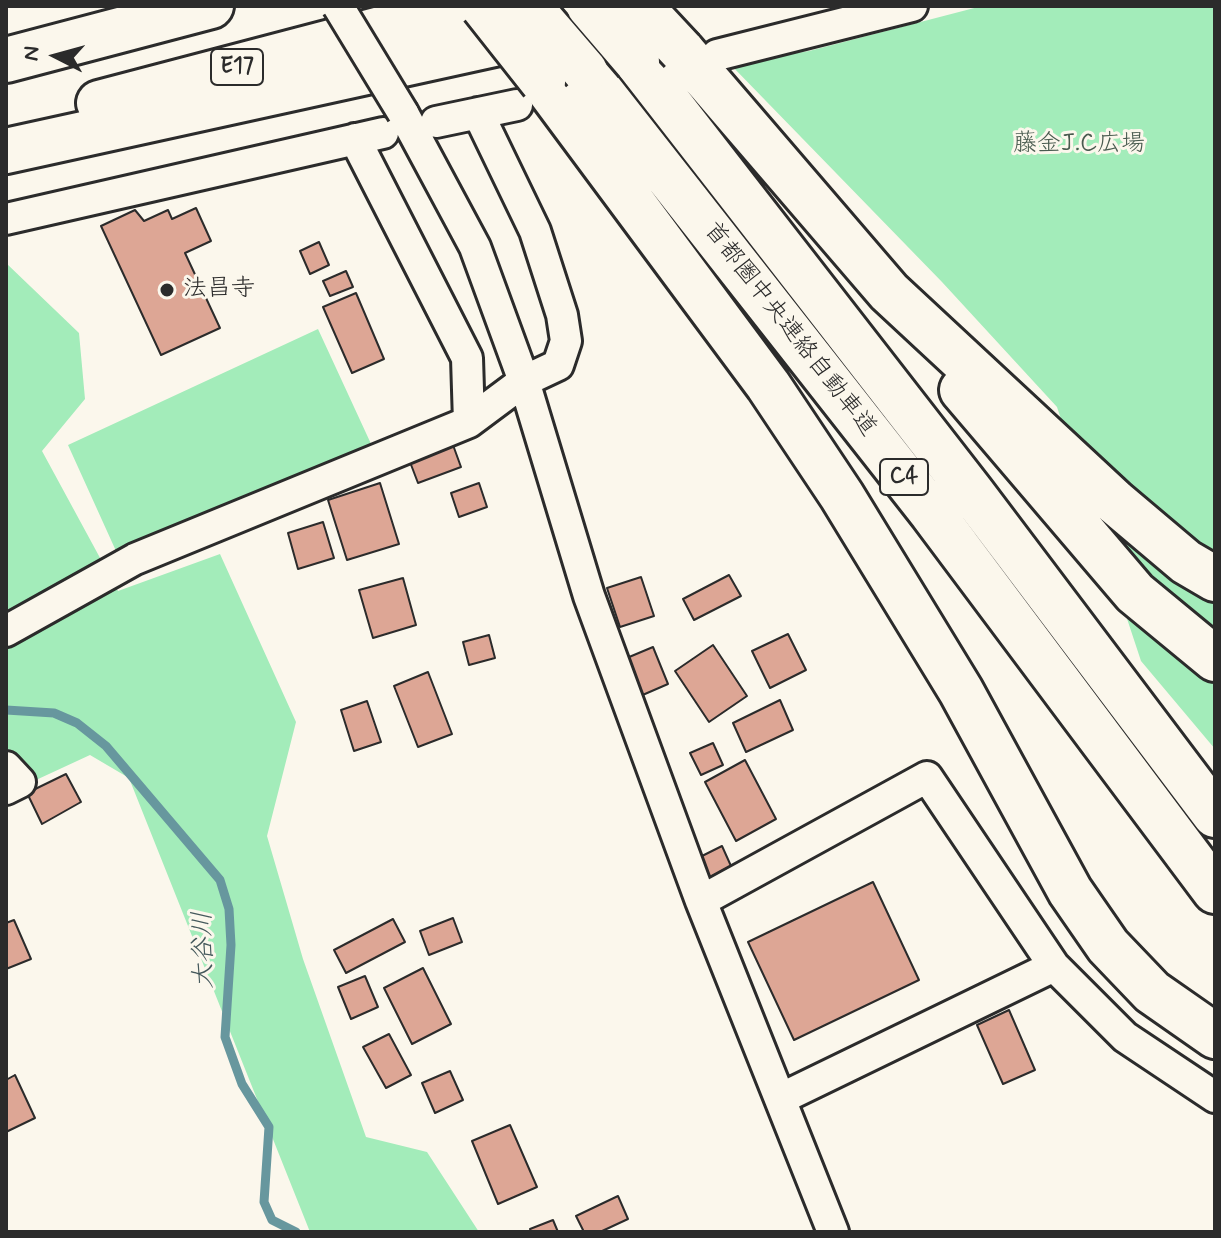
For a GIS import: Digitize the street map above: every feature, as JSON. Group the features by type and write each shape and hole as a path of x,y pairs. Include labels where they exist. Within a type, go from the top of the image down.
{"highway":[{"path":"6,34 94,6"},
{"path":"6,60 211,6"},
{"name":"E17","path":"6,128 468,6"},
{"path":"483,6 548,86 768,385 842,496 924,628 1070,891 1108,946 1152,992 1215,1036"},
{"name":"首都圏中央連絡自動車道","path":"529,6 548,86 932,513 1215,891"},
{"name":"首都圏中央連絡自動車道","path":"589,6 637,62 972,493 1215,815"},
{"path":"640,6 700,53 889,292 967,398 1135,593 1215,659"},
{"path":"6,151 296,90 663,6"},
{"path":"889,292 1115,502 1186,562 1215,579"}],"street":[{"path":"338,6 380,128 467,358 469,422"},
{"path":"700,53 912,6"},
{"path":"436,122 478,113 548,86"},
{"path":"6,631 135,559 469,422 524,381 558,365 566,341 535,231 478,113"},
{"path":"6,219 380,128"},
{"path":"380,128 475,247 524,381 589,596 701,901 833,1232"},
{"path":"6,767 20,782 6,789"},
{"path":"701,901 927,777 1054,966 1125,1037 1215,1097"},
{"path":"782,1098 1054,966"}],"green space":[{"name":"藤金J.C広場","path":"982,6 1215,6 1215,749 1141,661 1057,407 942,282 730,64 809,51"},
{"path":"6,263 79,333 85,399 42,451 118,591 220,554 296,722 267,836 303,959 366,1137 427,1152 479,1232 310,1232 129,778 90,755 36,780 6,750"},
{"path":"318,329 372,446 116,551 68,445"}],"building":[{"name":"法昌寺","path":"196,208 211,241 185,253 220,328 161,355 101,226 135,210 144,221 168,210 172,219"},
{"path":"319,242 329,265 310,274 300,251"},
{"path":"346,271 353,287 330,296 323,281"},
{"path":"356,293 384,359 352,373 323,307"},
{"path":"453,445 461,467 418,483 410,462"},
{"path":"380,483 399,544 347,560 328,500"},
{"path":"479,483 487,507 459,517 451,493"},
{"path":"323,522 334,558 298,569 288,533"},
{"path":"729,575 741,596 694,620 683,599"},
{"path":"641,577 654,616 620,627 607,588"},
{"path":"403,578 416,625 373,638 359,590"},
{"path":"788,634 806,670 770,688 752,651"},
{"path":"489,635 495,658 469,665 463,642"},
{"path":"713,645 747,696 709,722 675,671"},
{"path":"653,647 668,684 638,697 622,660"},
{"path":"428,672 452,734 418,747 394,686"},
{"path":"780,700 793,730 746,752 733,723"},
{"path":"367,701 381,742 354,751 341,710"},
{"path":"713,743 723,765 701,775 690,753"},
{"path":"745,760 776,819 736,841 705,782"},
{"path":"66,774 81,802 42,824 27,793"},
{"path":"722,846 731,866 709,878 698,858"},
{"path":"873,882 919,980 794,1040 748,942"},
{"path":"453,918 462,942 429,955 420,931"},
{"path":"393,919 405,942 346,973 334,950"},
{"path":"14,920 31,959 6,969 6,923"},
{"path":"423,968 451,1024 412,1044 384,988"},
{"path":"365,976 378,1007 351,1019 338,987"},
{"path":"1009,1010 1035,1070 1003,1084 977,1025"},
{"path":"389,1034 411,1075 386,1088 363,1047"},
{"path":"450,1071 463,1100 435,1113 422,1083"},
{"path":"15,1075 35,1118 6,1132 6,1080"},
{"path":"510,1125 537,1187 498,1204 472,1141"},
{"path":"618,1196 628,1219 600,1232 584,1232 576,1216"},
{"path":"553,1220 558,1232 531,1232 530,1229"}],"waterway":[{"name":"大谷川","path":"6,710 54,713 77,723 106,746 220,880 229,909 231,945 225,1037 242,1084 269,1127 264,1202 272,1220 296,1232"}],"place":[{"name":"法昌寺","path":"167,290"}]}
